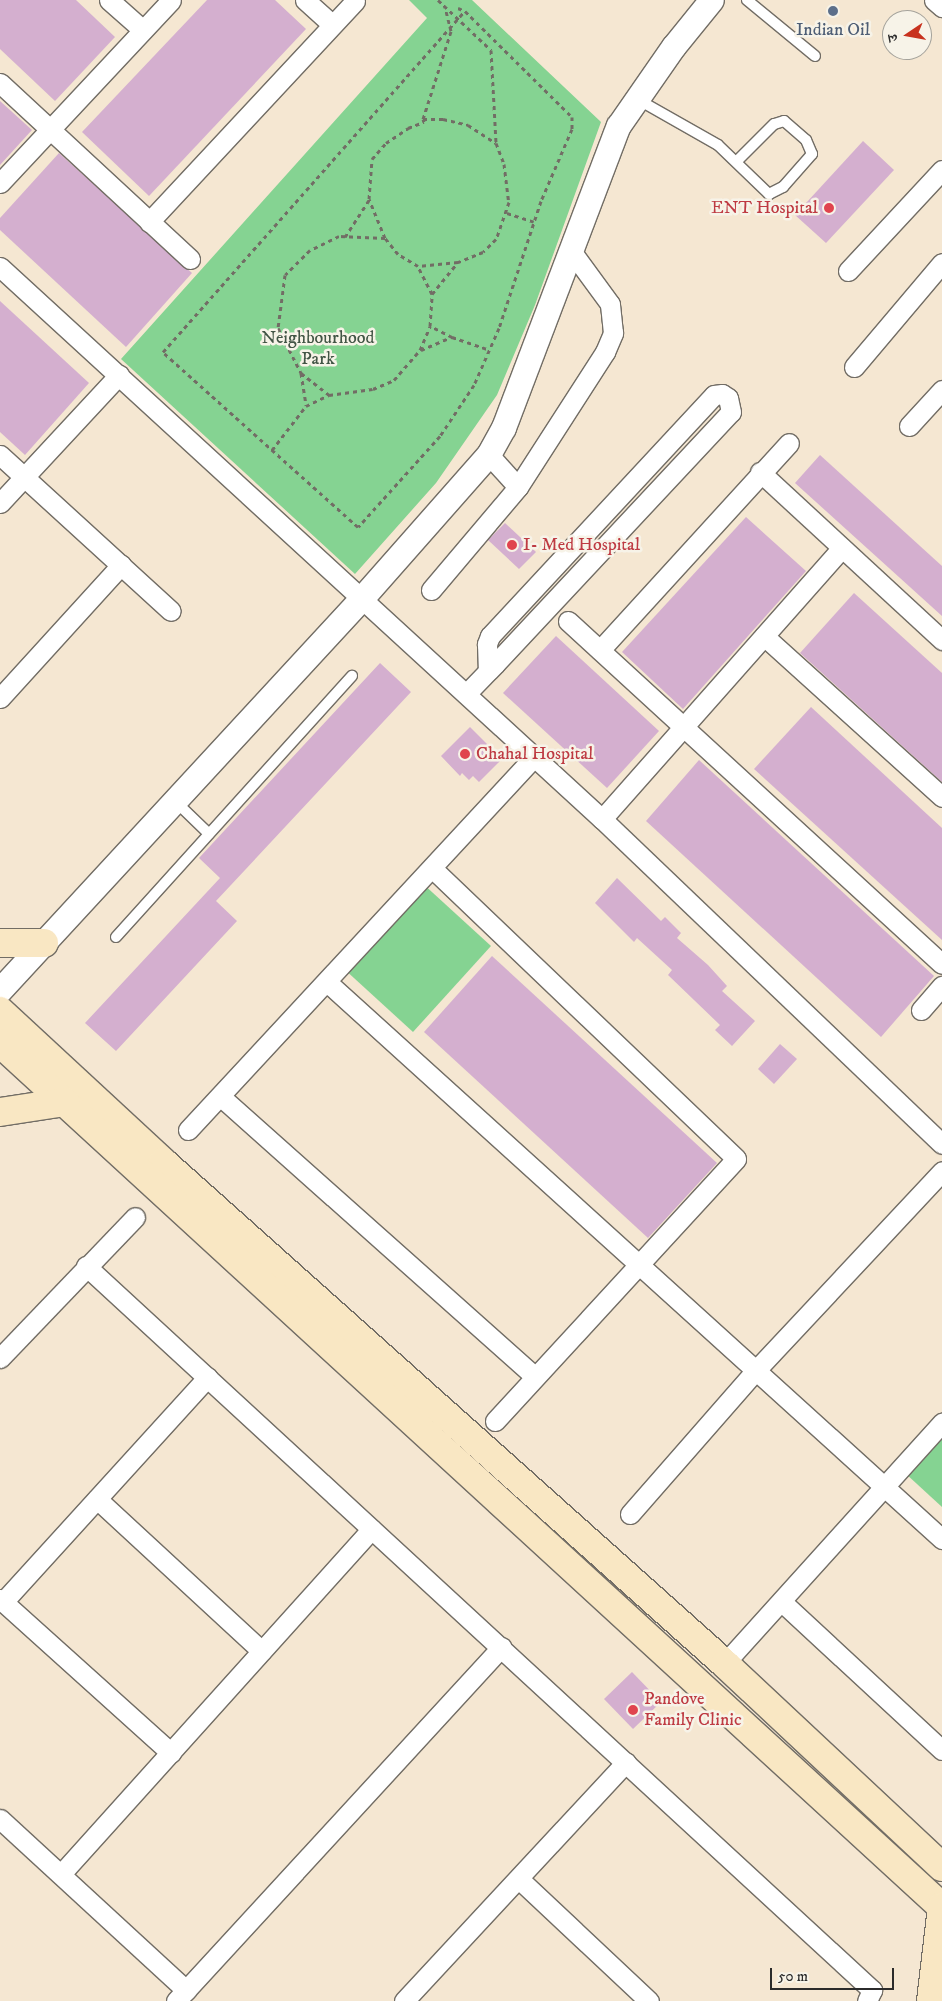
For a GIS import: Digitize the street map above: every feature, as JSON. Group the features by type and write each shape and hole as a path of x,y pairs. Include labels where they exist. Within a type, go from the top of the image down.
{"main road":[{"path":"0,943 44,943"},
{"path":"0,1012 163,1162 725,1664 942,1868"},
{"path":"0,1043 942,1907 931,2001"},
{"path":"0,1112 64,1102"}],"street":[{"path":"109,0 143,30"},
{"path":"0,183 171,0"},
{"path":"305,0 332,24"},
{"path":"0,991 362,599 489,454 504,428 620,126 636,98 712,0"},
{"path":"934,0 942,7"},
{"path":"150,222 355,1"},
{"path":"0,83 190,260"},
{"path":"848,272 942,170"},
{"path":"431,590 518,487 605,352 613,333 610,304 572,252"},
{"path":"854,367 942,263"},
{"path":"0,267 602,819 942,1144"},
{"path":"0,503 119,375"},
{"path":"909,426 942,390"},
{"path":"466,694 488,672 731,412 728,398 722,394 714,395 490,636 487,644 488,672"},
{"path":"600,650 789,442"},
{"path":"489,454 518,487"},
{"path":"0,455 171,611"},
{"path":"760,472 942,640"},
{"path":"602,819 842,548"},
{"path":"0,698 121,565"},
{"path":"568,621 685,726 942,964"},
{"path":"764,636 942,797"},
{"path":"188,1130 433,869 534,757"},
{"path":"433,869 736,1159 495,1421"},
{"path":"327,982 757,1369 942,1540"},
{"path":"921,1010 942,986"},
{"path":"220,1096 535,1377"},
{"path":"630,1514 757,1369 942,1171"},
{"path":"0,1358 86,1266 135,1217"},
{"path":"86,1266 872,1990 867,2001"},
{"path":"171,1753 1,1601 208,1378"},
{"path":"733,1654 942,1423"},
{"path":"97,1499 262,1652"},
{"path":"61,1874 372,1529"},
{"path":"782,1602 942,1750"},
{"path":"0,1819 61,1874 181,1996 501,1647"},
{"path":"407,2000 626,1762"},
{"path":"519,1880 645,2000"}],"lane":[{"path":"747,0 815,56"},
{"path":"636,98 718,145 737,161 763,190 774,194 797,173 812,154 806,140 784,122 774,124 737,161"},
{"path":"116,937 352,676"},
{"path":"175,801 209,834"}],"path":[{"path":"418,266 458,262 483,252 504,224 506,213 508,184 496,143 491,50 438,0"},
{"path":"272,450 306,406 328,395 373,389 394,380 420,350 430,326 432,294 418,266 398,254 385,238 369,199 372,159 386,143 408,128 424,122 423,119 450,27 445,6"},
{"path":"458,8 465,11 572,117 572,129 534,222 489,350 474,385 440,436 358,527 163,352 465,11"},
{"path":"423,119 443,119 468,125 496,143"},
{"path":"346,237 369,199"},
{"path":"506,213 534,222"},
{"path":"306,406 301,373 278,328 286,275 310,250 339,236 385,238"},
{"path":"432,294 458,262"},
{"path":"430,326 452,337 489,350"},
{"path":"420,350 452,337"},
{"path":"301,373 328,395"}],"green space":[{"name":"Neighbourhood Park","path":"409,0 472,0 601,122 535,305 497,395 436,483 355,574 121,359 427,18"},
{"path":"421,882 491,946 413,1032 343,968"},
{"path":"942,1433 942,1507 905,1473"}],"building":[{"path":"0,0 76,0 115,37 55,101 0,49"},
{"path":"207,0 275,0 306,29 149,196 82,132"},
{"path":"0,101 32,130 0,165"},
{"path":"863,141 894,170 826,243 795,215"},
{"path":"59,153 192,273 126,347 0,230 0,218"},
{"path":"0,301 89,383 25,455 0,432"},
{"path":"820,455 942,566 942,616 795,483"},
{"path":"746,517 806,571 683,709 622,652"},
{"path":"505,523 536,552 519,569 488,540"},
{"path":"854,593 942,673 942,782 800,653"},
{"path":"556,636 659,731 607,788 503,693"},
{"path":"380,663 411,692 216,901 237,921 116,1051 85,1023 220,878 199,858"},
{"path":"811,707 942,828 942,940 754,769"},
{"path":"470,727 502,759 479,782 473,776 469,780 462,773 460,776 441,756"},
{"path":"699,760 934,976 881,1037 646,821"},
{"path":"617,878 661,921 665,917 681,933 677,938 708,965 727,986 722,991 755,1021 732,1046 715,1030 720,1025 668,975 672,970 637,938 634,942 595,903"},
{"path":"492,956 717,1163 648,1238 424,1032"},
{"path":"780,1044 797,1059 774,1084 758,1069"},
{"path":"632,1672 661,1702 633,1729 604,1699"}],"place":[{"name":"Indian Oil","path":"833,11"},
{"name":"ENT Hospital","path":"829,208"},
{"name":"I- Med Hospital","path":"512,545"},
{"name":"Chahal Hospital","path":"465,754"},
{"name":"Pandove Family Clinic","path":"633,1710"}]}
